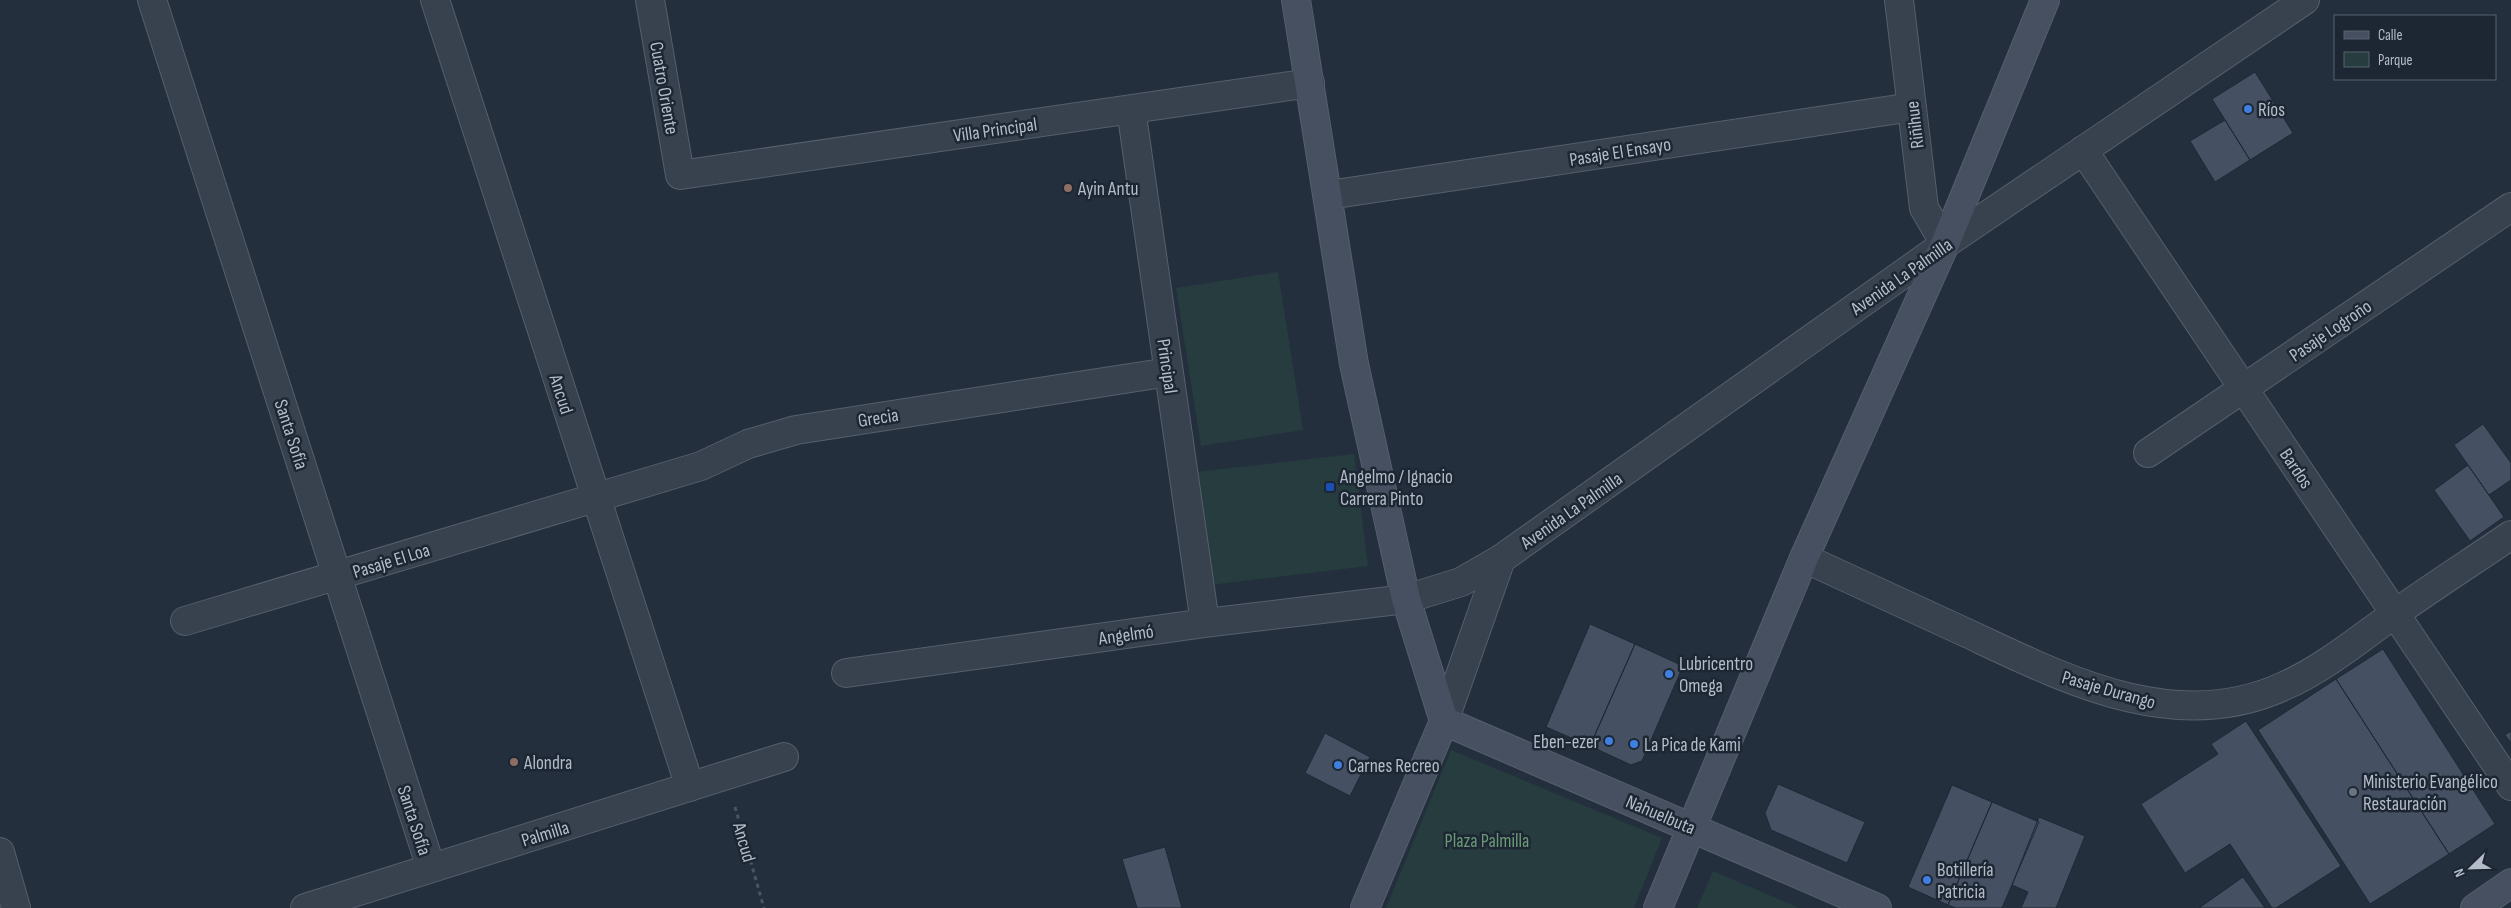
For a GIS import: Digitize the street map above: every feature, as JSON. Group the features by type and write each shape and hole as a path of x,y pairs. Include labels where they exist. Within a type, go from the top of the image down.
{"main road":[{"path":"1296,0 1329,195 1354,364 1406,598 1444,721 1365,908"},
{"path":"1658,908 1690,827 1804,558 1945,244 2045,0"},
{"name":"Nahuelbuta","path":"1444,721 1876,908"}],"street":[{"name":"Santa Sofía","path":"152,0 431,868"},
{"name":"Ancud","path":"435,0 690,787"},
{"name":"Cuatro Oriente","path":"650,0 680,175"},
{"name":"Riñihue","path":"1899,0 1924,208 1945,244"},
{"name":"Avenida La Palmilla","path":"1406,598 1461,582 1502,559 1945,244 2305,0"},
{"name":"Villa Principal","path":"680,175 1310,83"},
{"name":"Pasaje El Ensayo","path":"1329,195 1912,107"},
{"name":"Principal","path":"1131,110 1205,623"},
{"name":"Bardos","path":"2083,150 2511,786"},
{"name":"Pasaje Logroño","path":"2148,453 2511,206"},
{"name":"Grecia","path":"596,498 702,466 748,444 796,430 1169,372"},
{"name":"Pasaje El Loa","path":"185,621 596,498"},
{"name":"Pasaje Durango","path":"1804,558 2055,675 2124,697 2157,704 2191,707 2225,704 2255,697 2284,686 2364,638 2395,614 2511,535"},
{"name":"Avenida La Palmilla","path":"1444,721 1502,559"},
{"name":"Angelmó","path":"846,673 1205,623 1406,598"},
{"name":"Palmilla","path":"305,908 784,757"},
{"path":"0,852 16,908"}],"path":[{"name":"Ancud","path":"726,775 764,908"}],"green space":[{"path":"1278,272 1303,430 1201,446 1176,288"},
{"path":"1354,454 1368,566 1210,585 1196,472"},
{"name":"Plaza Palmilla","path":"1451,750 1662,838 1634,908 1386,908"},
{"path":"1713,871 1799,908 1697,908"}],"building":[{"name":"Ríos","path":"2255,72 2293,133 2250,160 2212,99"},
{"path":"2225,120 2250,160 2215,182 2190,141"},
{"path":"2483,424 2511,463 2511,480 2489,495 2454,445"},
{"path":"2468,465 2504,517 2470,541 2434,490"},
{"path":"1590,624 1635,644 1590,746 1546,727"},
{"path":"1635,644 1683,666 1642,761 1631,765 1590,746"},
{"path":"2383,649 2495,824 2449,854 2336,679"},
{"name":"Ministerio Evangélico Restauración","path":"2336,679 2449,854 2370,904 2258,730"},
{"path":"2246,721 2341,866 2276,908 2272,908 2230,844 2185,873 2141,804 2218,754 2211,744"},
{"path":"2511,731 2511,743 2505,735"},
{"name":"Carnes Recreo","path":"1325,733 1370,757 1350,796 1305,773"},
{"path":"1778,784 1865,822 1847,863 1771,830 1765,813"},
{"path":"1952,785 1992,802 1948,905 1908,887"},
{"path":"1992,802 2039,822 2002,908 1956,908 1948,905"},
{"path":"2039,817 2085,836 2056,908 2021,908 2028,892 2012,885"},
{"path":"1165,847 1182,908 1137,908 1122,859"},
{"path":"2243,877 2265,908 2199,908"}],"place":[{"name":"Ríos","path":"2248,109"},
{"name":"Ayin Antu","path":"1068,188"},
{"name":"Angelmo / Ignacio Carrera Pinto","path":"1330,487"},
{"name":"Lubricentro Omega","path":"1669,674"},
{"name":"Eben-ezer","path":"1609,741"},
{"name":"La Pica de Kami","path":"1634,744"},
{"name":"Alondra","path":"514,762"},
{"name":"Carnes Recreo","path":"1338,765"},
{"name":"Ministerio Evangélico Restauración","path":"2353,792"},
{"name":"Botillería Patricia","path":"1927,880"}]}
